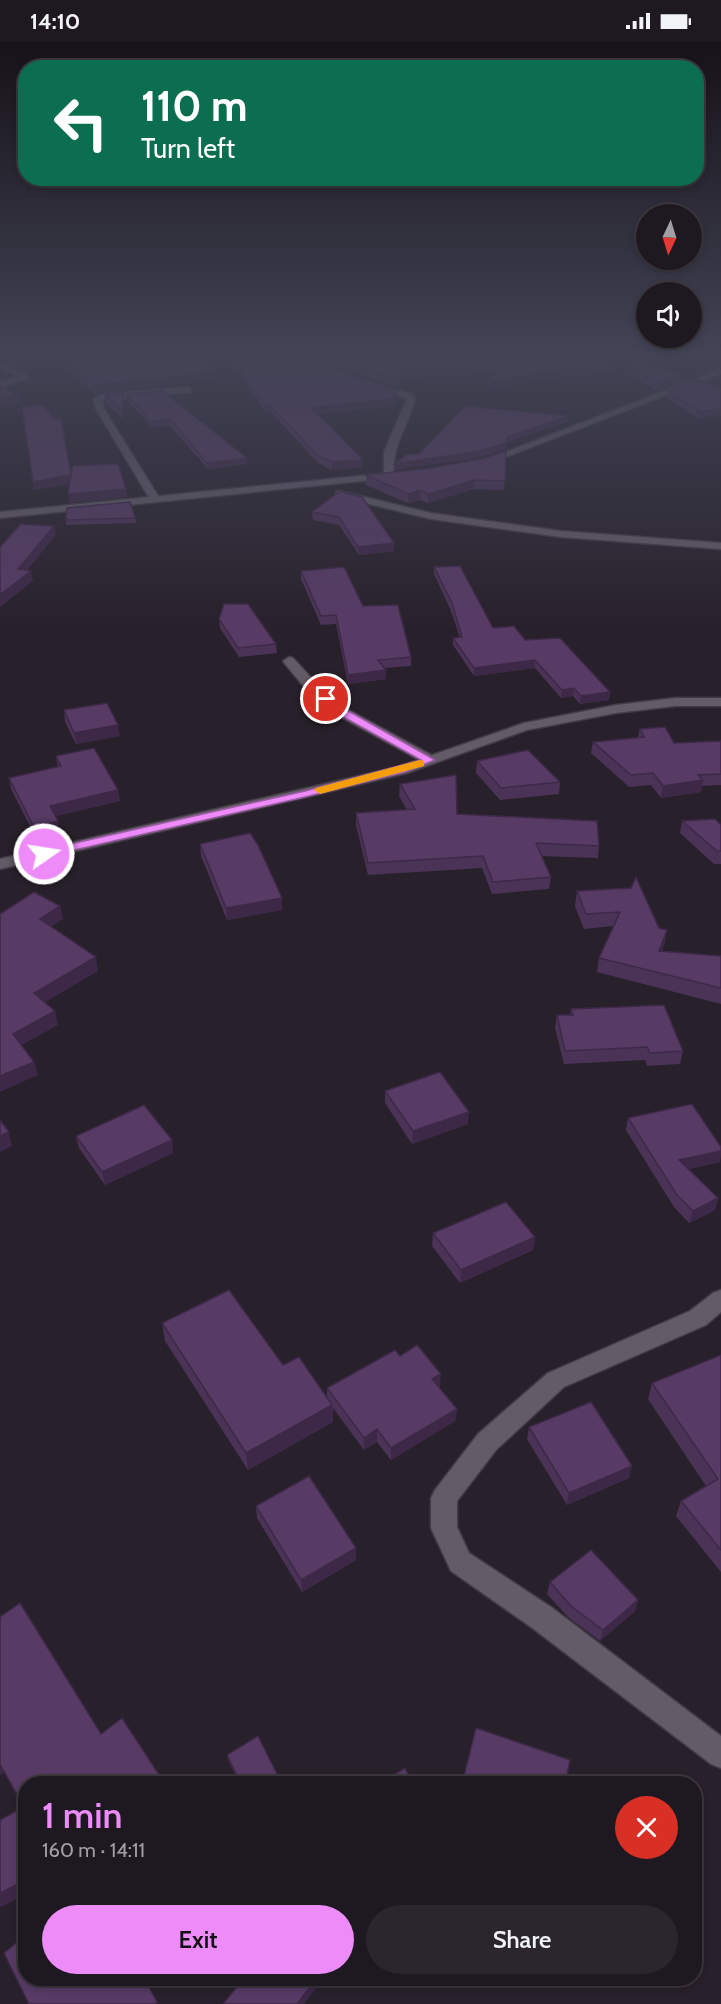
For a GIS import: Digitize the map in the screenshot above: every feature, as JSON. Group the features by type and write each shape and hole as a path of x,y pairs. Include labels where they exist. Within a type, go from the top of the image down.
{"street":[{"path":"122,446 155,500"},
{"path":"0,515 394,476 387,463 390,446"},
{"path":"471,465 531,446"},
{"path":"306,485 431,516 561,534 721,546"},
{"path":"289,661 311,686 342,712 430,760"},
{"path":"0,864 402,770 524,727 582,715 675,702 721,702"},
{"path":"721,1299 698,1318 556,1380 487,1442 444,1498 444,1528 460,1562 541,1617 721,1754"}],"building":[{"path":"28,446 66,446 71,475 33,482"},
{"path":"192,446 231,446 247,458 207,463"},
{"path":"308,446 349,446 363,460 332,462 318,456"},
{"path":"427,446 497,446 479,451 395,464 406,455 419,454"},
{"path":"506,451 505,481 474,480 428,494 420,490 408,494 366,475 431,468 485,458"},
{"path":"118,464 126,489 68,494 73,466"},
{"path":"340,491 362,497 394,543 358,547 339,517 312,512"},
{"path":"130,502 135,518 66,520 67,508"},
{"path":"21,524 54,526 18,569 31,571 0,595 0,547"},
{"path":"460,566 493,628 514,626 525,640 560,638 610,692 581,696 574,688 562,690 535,660 474,668 453,638 462,637 452,603 434,567"},
{"path":"344,567 363,606 398,605 411,657 378,660 386,670 348,675 336,615 321,616 301,571"},
{"path":"224,604 248,604 276,644 238,648 219,619"},
{"path":"107,703 118,725 74,733 64,710"},
{"path":"665,727 674,743 721,741 721,774 698,775 703,780 663,786 653,773 631,775 593,742 644,737 640,729"},
{"path":"94,748 118,790 50,806 58,821 34,827 9,778 61,766 56,756"},
{"path":"528,750 560,782 501,788 477,761"},
{"path":"456,775 457,814 597,821 599,846 536,843 551,877 493,882 483,856 368,863 356,813 415,809 400,784"},
{"path":"715,819 721,825 721,851 717,851 682,821"},
{"path":"250,833 258,845 282,898 226,908 200,844"},
{"path":"636,877 659,928 667,930 659,951 721,956 721,988 599,958 620,912 586,914 577,891 631,888"},
{"path":"34,892 60,906 40,919 96,957 34,993 55,1011 13,1034 34,1062 0,1076 0,914"},
{"path":"664,1005 683,1051 650,1053 647,1047 565,1051 557,1015 573,1015 571,1009"},
{"path":"440,1072 469,1112 413,1131 385,1091"},
{"path":"692,1104 721,1147 721,1151 679,1160 718,1198 693,1211 677,1195 628,1118"},
{"path":"144,1105 172,1140 102,1172 76,1136"},
{"path":"0,1120 9,1132 0,1136"},
{"path":"506,1202 535,1237 461,1270 433,1233"},
{"path":"229,1290 283,1365 299,1357 332,1405 246,1453 162,1323"},
{"path":"417,1345 441,1374 432,1379 457,1409 391,1448 377,1429 364,1438 327,1388 395,1350 400,1356"},
{"path":"721,1355 721,1550 681,1501 718,1479 652,1383"},
{"path":"591,1402 632,1466 569,1493 529,1427"},
{"path":"309,1476 356,1548 301,1580 256,1506"},
{"path":"591,1550 638,1600 603,1630 571,1606 550,1582"},
{"path":"20,1603 101,1734 122,1718 160,1776 18,1776 18,1796 0,1764 0,1617"},
{"path":"476,1728 570,1760 567,1776 464,1776"},
{"path":"258,1736 278,1776 237,1776 227,1755"},
{"path":"405,1768 409,1776 392,1776"},
{"path":"18,1810 18,1884 0,1893 0,1820"},
{"path":"18,1942 18,1982 4,1953"},
{"path":"20,1986 148,1986 157,2002 154,2004 29,2004"},
{"path":"238,1986 311,1986 297,2004 223,2004"}],"slow traffic":[{"path":"320,790 402,770 420,763"}],"route":[{"path":"44,854 305,794 402,770 430,760 342,712 326,699"}]}
